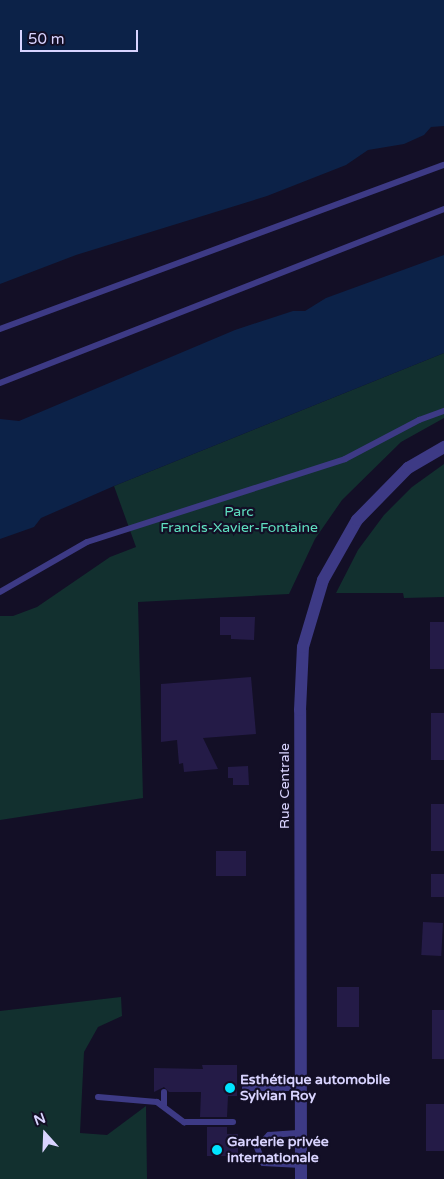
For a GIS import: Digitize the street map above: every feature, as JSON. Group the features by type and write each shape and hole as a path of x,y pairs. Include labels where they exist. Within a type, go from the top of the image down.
{"street":[{"name":"Rue Centrale","path":"301,1179 300,710 301,659 306,632 323,580 357,520 408,468 444,447"}],"lane":[{"path":"0,329 444,165"},
{"path":"0,383 444,209"},
{"path":"0,592 87,542 345,459 419,420 444,411"},
{"path":"245,1088 301,1088"},
{"path":"164,1092 164,1105"},
{"path":"98,1097 164,1105 184,1122 233,1122"},
{"path":"301,1133 269,1134 257,1147 263,1162 301,1165"}],"green space":[{"name":"Parc Francis-Xavier-Fontaine","path":"444,353 444,418 401,442 342,500 315,539 289,594 138,602 143,798 0,820 0,616 13,616 37,607 110,557 136,547 114,486"},
{"path":"444,464 444,597 404,598 403,593 336,593 358,550 384,515 412,487"},
{"path":"121,997 122,1016 98,1027 84,1052 80,1133 107,1135 146,1106 147,1179 0,1179 0,1011"}],"water":[{"path":"0,0 444,0 444,126 431,127 424,135 404,144 368,150 346,165 267,196 76,255 0,284"},
{"path":"444,255 444,353 114,486 41,518 34,527 0,539 0,419 19,421 235,330 293,311 305,311 326,298"}],"building":[{"path":"220,617 255,617 254,640 231,639 231,635 220,635"},
{"path":"430,622 444,622 444,669 430,669"},
{"path":"251,677 256,734 203,738 218,769 184,772 183,763 179,764 177,740 161,742 161,684"},
{"path":"431,713 444,713 444,760 431,760"},
{"path":"248,766 249,785 233,785 233,778 228,778 228,767"},
{"path":"431,804 444,804 444,851 431,851"},
{"path":"216,851 246,851 246,876 216,876"},
{"path":"431,874 444,874 444,897 431,897"},
{"path":"423,922 443,923 441,956 421,955"},
{"path":"337,987 359,987 359,1027 337,1027"},
{"path":"432,1010 444,1010 444,1059 432,1059"},
{"path":"202,1065 237,1065 237,1096 228,1096 227,1117 200,1117 201,1092 169,1092 164,1087 154,1092 154,1068 203,1069"},
{"path":"426,1104 444,1104 444,1151 426,1151"},
{"path":"207,1127 227,1127 227,1134 238,1134 238,1156 207,1156"}],"place":[{"name":"Esthétique automobile Sylvian Roy","path":"230,1088"},
{"name":"Garderie privée internationale","path":"217,1150"}]}
